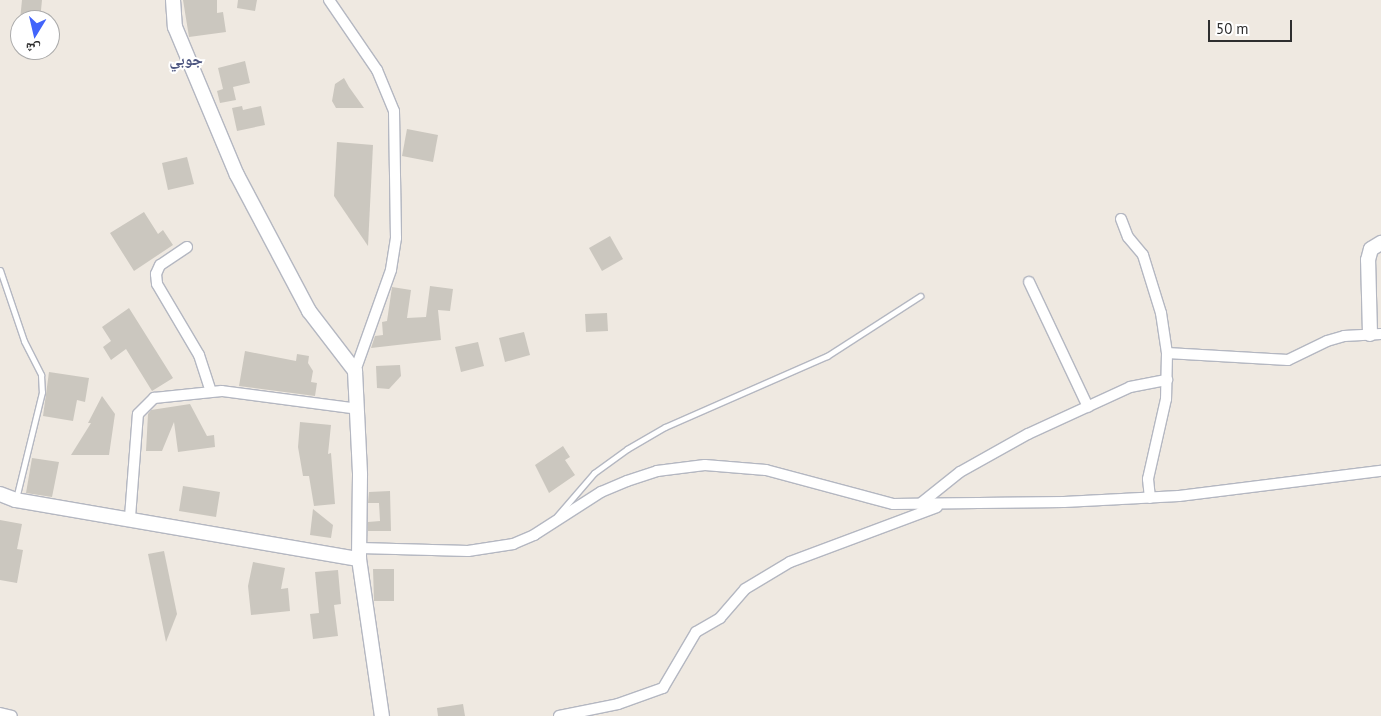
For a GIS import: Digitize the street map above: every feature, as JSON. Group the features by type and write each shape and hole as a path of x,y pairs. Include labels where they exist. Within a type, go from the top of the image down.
{"street":[{"path":"173,0 175,27 237,175 310,311 355,371"},
{"path":"329,0 377,70 394,112 396,238 391,270 355,371 358,409 360,553 382,716"},
{"path":"1121,218 1128,238 1143,255 1160,313 1167,353 1167,380 1148,480 1150,498"},
{"path":"1167,353 1288,360 1327,340 1376,334 1368,260 1371,249 1381,243"},
{"path":"187,247 160,265 156,274 157,284 200,355 211,391"},
{"path":"1029,282 1088,407"},
{"path":"920,504 960,472 994,452 1130,387 1167,380"},
{"path":"130,517 138,414 154,398 211,391 252,393 358,409"},
{"path":"0,494 16,500 360,553 468,551 513,544 549,526 601,492 627,481 657,471 705,465 766,470 893,504 1150,498 1227,492 1381,471"},
{"path":"559,716 618,704 663,688 696,632 720,618 745,589 790,562 946,504"},
{"path":"0,713 12,716"}],"lane":[{"path":"0,270 24,341 41,375 42,392 16,500"},
{"path":"549,526 594,473 627,449 665,427 826,356 920,296"}],"building":[{"path":"22,0 42,0 41,10 21,10"},
{"path":"183,0 217,0 217,13 223,12 226,32 189,37"},
{"path":"238,0 257,0 255,11 237,8"},
{"path":"245,61 250,83 233,87 236,100 220,103 217,91 223,89 218,68"},
{"path":"344,78 364,108 336,108 332,101 335,84"},
{"path":"242,106 243,110 261,106 265,125 237,131 232,108"},
{"path":"407,129 438,135 433,162 402,156"},
{"path":"337,142 373,145 368,246 334,196"},
{"path":"187,157 194,184 168,190 162,163"},
{"path":"144,212 158,234 163,230 173,245 134,271 110,233"},
{"path":"610,236 623,259 602,271 589,248"},
{"path":"430,286 453,289 450,311 438,310 441,340 371,348 375,336 383,335 382,322 387,321 392,287 411,290 407,318 426,317"},
{"path":"129,308 173,378 152,391 126,349 111,360 103,347 111,341 102,327"},
{"path":"607,313 608,331 586,332 585,314"},
{"path":"524,332 530,355 505,362 499,338"},
{"path":"478,342 484,366 461,372 455,347"},
{"path":"245,351 296,361 297,354 309,356 308,363 313,371 311,382 317,383 315,396 239,386"},
{"path":"400,365 401,376 389,389 377,388 376,366"},
{"path":"49,372 89,378 85,402 77,400 73,421 43,416"},
{"path":"102,396 115,414 109,455 71,455 91,423 88,423"},
{"path":"190,404 207,436 214,435 215,447 178,452 174,422 162,451 146,451 148,414 151,410"},
{"path":"300,422 331,425 328,454 331,453 335,504 314,506 309,476 303,476 298,447"},
{"path":"563,446 570,457 565,460 575,475 549,493 535,465"},
{"path":"32,458 59,462 52,497 26,493"},
{"path":"183,486 220,492 216,517 179,511"},
{"path":"390,491 391,531 368,531 368,522 380,521 379,503 368,503 369,492"},
{"path":"313,509 333,525 331,538 310,535"},
{"path":"0,520 22,524 17,549 23,550 17,583 0,580"},
{"path":"164,551 177,614 166,642 148,554"},
{"path":"253,562 285,568 281,589 288,588 290,611 251,615 248,586"},
{"path":"373,569 394,569 394,601 374,601"},
{"path":"338,570 341,604 334,605 338,636 313,639 310,614 319,613 315,572"},
{"path":"463,704 465,716 438,716 437,708"}],"district":[{"name":"جوبي","path":"186,59"}]}
